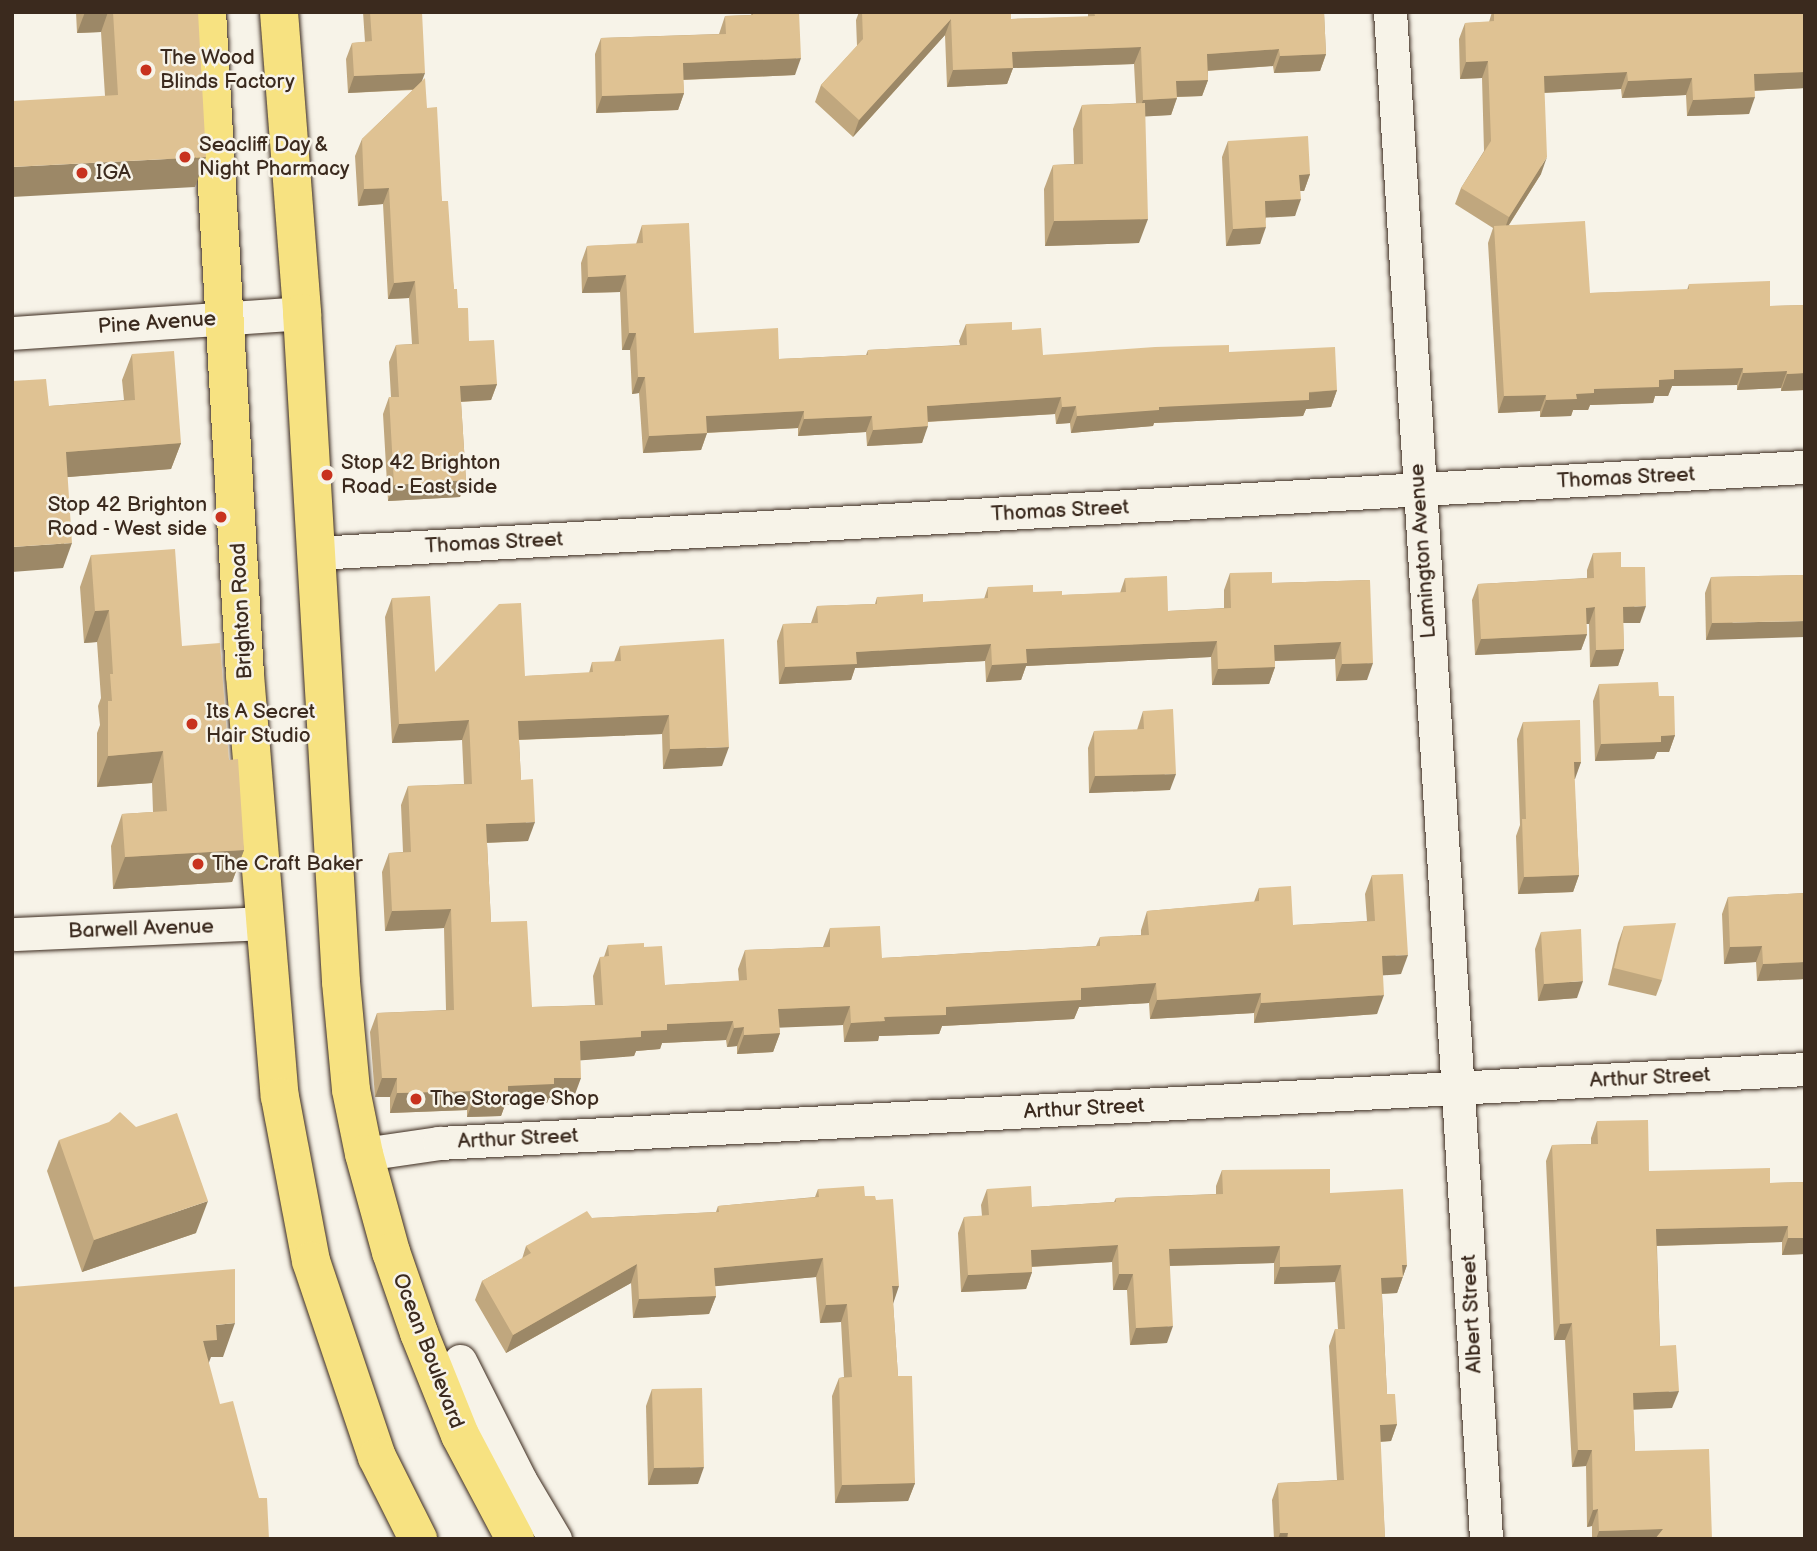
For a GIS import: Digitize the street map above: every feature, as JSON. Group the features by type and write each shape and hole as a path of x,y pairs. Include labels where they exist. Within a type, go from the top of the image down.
{"main road":[{"name":"Brighton Road","path":"207,12 245,675 280,1097 311,1261 377,1457 418,1539"},
{"path":"279,12 302,313 341,982 351,1090 364,1154"},
{"name":"Ocean Boulevard","path":"364,1154 391,1252 438,1383 460,1435 515,1539"}],"street":[{"name":"Lamington Avenue","path":"1390,12 1458,1089"},
{"name":"Pine Avenue","path":"12,333 302,313"},
{"name":"Thomas Street","path":"316,553 1805,467"},
{"name":"Barwell Avenue","path":"15,934 267,923"},
{"name":"Arthur Street","path":"364,1154 439,1143 1805,1069"},
{"name":"Albert Street","path":"1458,1089 1486,1539"},
{"name":"Ocean Boulevard","path":"460,1361 520,1480 555,1539"}],"building":[{"path":"113,12 198,12 206,157 12,167 12,101 118,95"},
{"path":"370,12 422,12 425,73 354,76 352,43 372,41"},
{"path":"753,12 799,12 801,58 683,63 684,93 602,96 601,38 726,34 725,16 753,15"},
{"path":"862,12 1011,12 1011,19 1095,16 1094,12 1324,12 1326,54 1280,56 1279,49 1207,54 1208,80 1176,81 1177,98 1143,100 1141,47 1012,52 1013,68 953,70 951,19 859,120 821,85 863,39"},
{"path":"1494,12 1805,12 1805,72 1754,74 1755,97 1693,100 1692,78 1628,81 1627,72 1544,76 1547,157 1509,217 1461,188 1491,141 1488,61 1466,62 1465,23 1494,21"},
{"path":"425,78 427,108 437,107 442,201 448,201 454,289 457,289 458,308 468,308 469,341 494,340 497,384 460,386 466,480 394,485 389,397 399,397 396,345 419,344 415,281 394,283 389,188 364,189 362,139"},
{"path":"1145,103 1148,219 1054,221 1053,165 1083,164 1082,105"},
{"path":"1308,136 1310,174 1299,175 1301,199 1265,201 1266,227 1233,229 1228,141"},
{"path":"1585,221 1590,293 1689,289 1689,284 1770,281 1770,306 1805,305 1805,373 1743,373 1743,368 1674,370 1674,379 1659,380 1659,387 1594,389 1594,393 1576,394 1577,399 1546,400 1546,395 1504,396 1494,226"},
{"path":"689,223 694,333 778,328 779,359 868,355 868,350 967,345 966,324 1012,322 1012,330 1041,328 1043,355 1155,347 1229,345 1229,352 1335,347 1337,390 1309,392 1309,400 1159,407 1159,410 1077,416 1076,406 1062,407 1061,397 927,406 928,426 873,430 872,416 804,419 804,411 706,416 707,433 649,436 645,377 638,377 636,333 629,333 626,275 588,277 587,246 643,243 642,225"},
{"path":"174,351 181,443 66,452 72,543 12,547 12,381 46,379 49,406 135,400 132,354"},
{"path":"175,549 182,646 220,643 229,760 238,759 244,850 125,857 122,814 167,811 163,751 108,756 108,701 112,701 110,674 113,674 109,610 95,611 91,555"},
{"path":"1621,552 1621,567 1645,567 1646,606 1623,607 1624,649 1596,650 1595,607 1586,608 1587,634 1481,639 1478,584 1594,578 1593,553"},
{"path":"1272,572 1272,583 1370,580 1373,663 1342,664 1341,642 1274,645 1275,667 1218,669 1217,641 1026,649 1027,663 992,665 991,644 856,652 857,664 785,667 783,624 818,623 817,606 877,604 877,597 923,594 923,602 988,598 988,587 1033,585 1033,592 1062,591 1062,595 1126,592 1125,578 1167,576 1168,611 1231,608 1230,573"},
{"path":"1805,575 1805,621 1712,623 1711,577"},
{"path":"430,596 435,672 499,604 521,603 525,676 593,672 592,662 621,661 620,646 724,639 729,747 670,749 669,715 518,721 521,780 533,779 535,822 486,824 491,922 527,921 532,1007 603,1005 600,957 609,956 608,945 644,943 644,947 662,946 665,985 747,980 745,950 830,947 830,928 880,926 882,958 1100,946 1100,937 1149,935 1147,911 1259,901 1259,888 1291,886 1293,925 1375,921 1372,875 1403,874 1408,955 1382,956 1384,995 1261,1003 1261,993 1157,1000 1156,983 1081,988 1081,1000 946,1007 946,1015 884,1017 885,1021 851,1023 850,1006 778,1009 780,1033 744,1035 744,1027 734,1028 733,1021 667,1024 667,1030 641,1031 641,1037 580,1041 581,1078 554,1078 554,1084 508,1086 508,1097 474,1098 474,1091 397,1093 397,1078 382,1078 377,1013 454,1010 451,909 392,911 389,853 411,852 408,786 472,784 469,720 399,724 392,598"},
{"path":"1658,682 1659,696 1674,696 1675,735 1661,736 1661,742 1601,744 1599,684"},
{"path":"1173,709 1176,774 1095,776 1094,731 1144,729 1143,711"},
{"path":"1580,720 1581,762 1574,762 1579,875 1524,877 1522,819 1526,819 1523,722"},
{"path":"1805,893 1805,962 1763,964 1762,946 1730,947 1728,897"},
{"path":"1676,923 1662,980 1614,968 1624,926"},
{"path":"1581,929 1583,981 1544,984 1541,932"},
{"path":"120,1112 136,1127 177,1113 208,1201 94,1240 59,1140 109,1122"},
{"path":"1648,1120 1649,1171 1770,1168 1770,1183 1805,1182 1805,1238 1788,1238 1788,1226 1656,1229 1660,1346 1676,1345 1679,1391 1633,1393 1635,1451 1709,1449 1712,1539 1655,1539 1663,1529 1599,1531 1598,1509 1593,1510 1592,1450 1578,1450 1572,1323 1560,1324 1552,1145 1598,1144 1597,1121"},
{"path":"1330,1169 1330,1193 1403,1189 1407,1265 1402,1265 1403,1277 1381,1278 1387,1394 1395,1394 1397,1424 1380,1425 1385,1539 1288,1539 1288,1533 1280,1533 1278,1483 1344,1480 1335,1329 1345,1329 1341,1265 1280,1267 1280,1246 1169,1249 1173,1326 1136,1328 1133,1274 1119,1274 1118,1245 1031,1250 1032,1272 968,1275 964,1217 989,1215 987,1189 1031,1186 1032,1207 1116,1202 1116,1198 1223,1194 1222,1170"},
{"path":"864,1186 865,1196 875,1196 876,1200 893,1199 899,1286 892,1286 898,1376 912,1376 915,1483 842,1485 839,1378 852,1377 847,1304 826,1305 823,1258 714,1268 716,1296 639,1299 637,1264 513,1335 482,1281 531,1253 526,1246 587,1211 592,1218 719,1212 718,1206 819,1197 818,1189"},
{"path":"235,1269 235,1323 216,1325 217,1340 203,1341 220,1404 233,1401 259,1498 267,1498 269,1539 12,1539 12,1287"},
{"path":"702,1388 704,1467 654,1468 652,1389"}],"place":[{"name":"The Wood Blinds Factory","path":"146,70"},
{"name":"Seacliff Day & Night Pharmacy","path":"185,157"},
{"name":"IGA","path":"82,173"},
{"name":"Stop 42 Brighton Road - East side","path":"327,475"},
{"name":"Stop 42 Brighton Road - West side","path":"221,517"},
{"name":"Its A Secret Hair Studio","path":"192,724"},
{"name":"The Craft Baker","path":"198,864"},
{"name":"The Storage Shop","path":"416,1099"}]}
